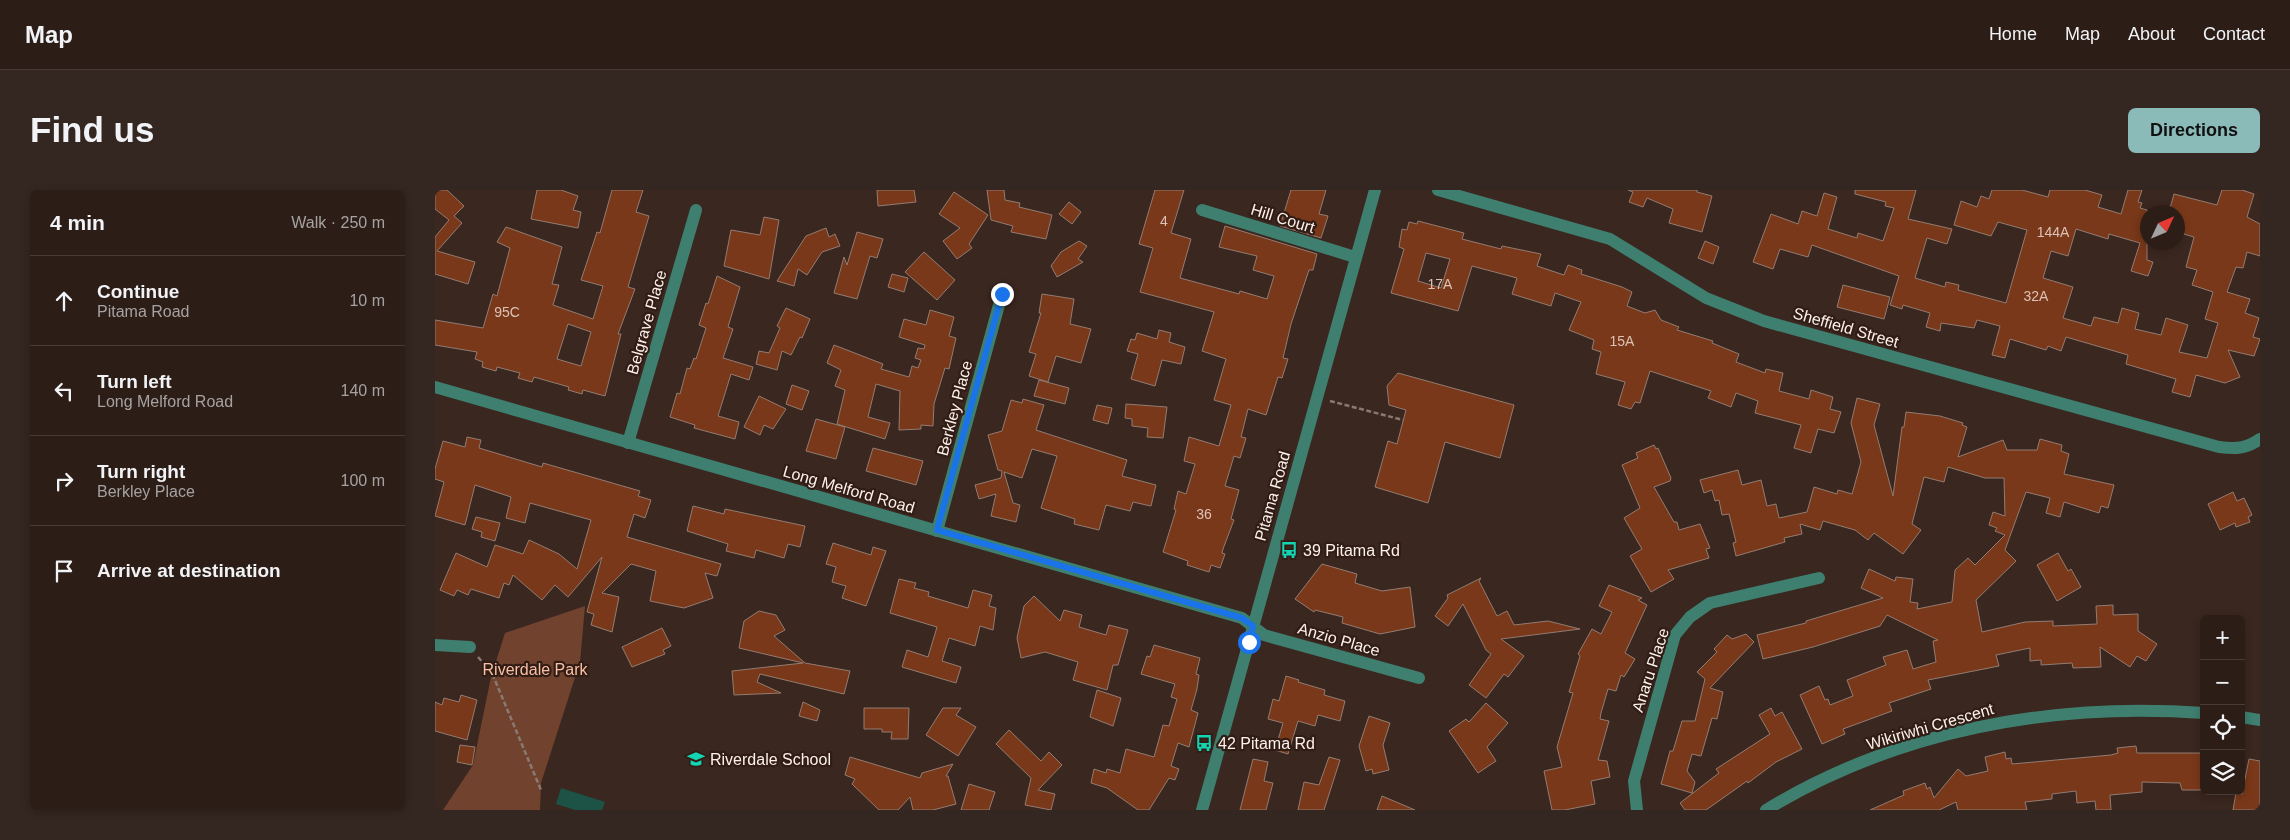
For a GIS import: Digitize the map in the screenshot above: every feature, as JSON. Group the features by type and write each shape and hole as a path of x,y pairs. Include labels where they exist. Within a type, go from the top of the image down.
{"street":[{"name":"Pitama Road","path":"1202,810 1375,190"},
{"name":"Sheffield Street","path":"1438,190 1610,239 1706,298 1764,321 2219,448 2235,450 2252,445 2260,439"},
{"name":"Belgrave Place","path":"627,443 696,210"},
{"name":"Hill Court","path":"1202,210 1355,257"},
{"name":"Berkley Place","path":"937,530 1002,294"},
{"name":"Long Melford Road","path":"435,387 1242,618 1253,626"},
{"name":"Anaru Place","path":"1637,810 1634,781 1675,636 1681,625 1710,603 1819,578"},
{"name":"Anzio Place","path":"1253,626 1264,635 1419,678"},
{"path":"435,645 470,647"},
{"name":"Wikiriwhi Crescent","path":"1766,810 1838,773 1885,754 1974,727 2063,713 2131,709 2200,713"},
{"path":"2245,718 2260,720"}],"path":[{"path":"1317,397 1403,420"},
{"path":"470,647 492,673 541,790"}],"green space":[{"name":"Riverdale Park","path":"585,606 580,662 541,783 540,810 443,810 473,765 491,677 505,633"}],"water":[{"path":"561,788 605,802 602,810 575,810 556,804"}],"building":[{"path":"435,190 447,190 464,206 454,216 462,223 437,251 475,262 468,284 435,274 435,237 449,220 435,209"},
{"path":"537,190 561,190 578,196 573,210 581,212 578,228 531,219"},
{"path":"612,190 643,190 636,212 649,216 628,287 635,289 618,334 621,334 605,396 583,390 582,394 568,390 569,387 534,377 532,382 518,378 520,373 497,367 496,371 482,367 483,362 475,359 477,352 435,345 435,320 483,328 493,294 497,296 510,248 497,242 506,227 562,247 552,284 559,285 553,305 593,319 603,286 581,280 597,232 600,233","holes":["568,324 591,332 581,366 557,359"]},
{"path":"877,190 914,190 916,202 878,206"},
{"path":"987,190 1004,190 1005,200 1020,203 1019,207 1052,215 1046,239 1011,232 1013,226 991,220"},
{"path":"1155,190 1184,190 1171,233 1191,239 1180,278 1239,294 1240,291 1267,299 1274,276 1253,270 1257,256 1219,247 1225,226 1317,254 1313,270 1309,270 1291,324 1283,358 1288,359 1282,378 1278,377 1266,415 1248,409 1241,437 1246,438 1240,458 1234,456 1225,486 1239,490 1231,519 1234,520 1223,549 1222,553 1225,554 1220,568 1211,565 1209,572 1187,565 1188,561 1163,552 1176,510 1174,509 1178,491 1186,494 1195,464 1184,461 1189,437 1219,446 1231,405 1214,400 1226,359 1202,351 1214,312 1140,292 1153,248 1139,244"},
{"path":"1291,190 1326,190 1319,214 1328,216 1321,238 1280,226"},
{"path":"1628,190 1697,190 1697,192 1712,196 1702,232 1669,223 1673,209 1647,198 1643,207 1629,202 1633,192"},
{"path":"1855,190 1916,190 1908,219 1952,229 1947,244 1927,238 1915,278 1945,287 1946,282 1959,285 1958,290 2006,303 2027,230 1998,222 1991,236 1954,225 1961,201 1977,207 1981,196 1989,199 1992,190 2022,190 2048,197 2050,190 2085,190 2102,195 2098,207 2121,214 2128,190 2142,190 2138,202 2142,203 2140,205 2140,243 2109,234 2108,239 2076,229 2068,256 2051,251 2043,278 2073,287 2063,318 2091,326 2094,317 2118,323 2122,308 2139,313 2135,329 2161,335 2166,318 2188,325 2179,352 2207,358 2218,323 2205,319 2213,292 2192,285 2197,270 2186,267 2194,237 2185,234 2185,205 2171,205 2174,194 2217,205 2222,190 2242,190 2254,194 2247,217 2260,224 2260,256 2247,252 2243,268 2236,267 2227,292 2250,299 2245,313 2259,318 2253,337 2260,339 2254,356 2228,350 2240,377 2225,383 2196,375 2190,397 2172,392 2176,379 2126,364 2128,355 2066,337 2061,351 2048,346 2046,350 2010,339 2005,358 1992,355 2000,326 1977,320 1974,328 1941,323 1940,331 1926,327 1930,313 1903,305 1902,309 1890,305 1899,276 1812,245 1808,257 1780,249 1773,269 1753,262 1771,214 1798,224 1802,211 1817,216 1824,193 1837,197 1828,229 1857,238 1858,233 1883,241 1894,208 1885,206 1886,202 1855,194"},
{"path":"954,192 988,215 969,244 972,248 957,259 943,241 960,228 939,214"},
{"path":"1069,202 1081,212 1072,224 1059,214"},
{"path":"764,217 779,220 769,279 724,266 731,230 760,235"},
{"path":"1418,221 1464,233 1462,239 1501,249 1502,246 1541,254 1537,266 1564,275 1568,265 1582,270 1581,274 1632,292 1627,306 1645,313 1655,310 1661,320 1679,327 1677,330 1713,341 1712,343 1739,354 1736,362 1765,373 1766,369 1783,373 1779,391 1809,399 1811,390 1833,397 1830,409 1841,412 1834,433 1818,429 1811,453 1794,448 1801,425 1755,413 1758,401 1736,393 1731,407 1708,398 1711,391 1650,371 1640,403 1635,402 1631,409 1618,405 1625,382 1596,374 1601,352 1592,349 1594,340 1569,330 1581,302 1555,293 1551,306 1512,294 1517,278 1472,266 1458,311 1391,293 1404,249 1399,247 1402,229 1407,230 1409,222 1417,224","holes":["1426,253 1450,259 1441,288 1418,281"]},
{"path":"826,228 829,237 835,234 840,246 822,252 807,275 798,269 794,286 777,281 806,236"},
{"path":"857,232 883,239 877,258 870,256 857,299 834,293 844,257 847,265"},
{"path":"1079,241 1087,246 1078,259 1083,262 1057,277 1051,266 1061,252"},
{"path":"1705,241 1719,247 1713,264 1698,258"},
{"path":"2140,243 2140,250 2147,250 2147,260 2153,262 2148,276 2131,271"},
{"path":"924,252 955,280 937,300 905,272"},
{"path":"892,274 908,278 904,292 888,287"},
{"path":"717,276 740,287 728,327 733,329 723,358 753,367 749,380 731,374 718,416 739,422 735,439 694,428 695,425 670,417 677,393 680,394 687,368 690,369 694,358 696,359 706,328 699,325"},
{"path":"1843,285 1890,297 1884,319 1837,307"},
{"path":"1042,294 1074,299 1070,324 1091,329 1081,363 1056,356 1048,382 1029,376 1036,354 1029,352 1041,313 1039,313"},
{"path":"786,308 810,319 802,338 800,337 791,355 782,351 777,370 756,364 759,351 769,353 780,328 777,326"},
{"path":"930,310 954,317 949,336 956,338 949,369 945,368 934,404 933,426 921,425 921,429 899,430 900,391 876,384 868,417 890,423 885,439 837,424 845,390 835,386 841,370 827,363 834,345 883,364 881,369 909,377 912,366 918,368 921,360 915,358 918,348 924,349 925,345 899,337 904,319 926,325"},
{"path":"1159,330 1171,333 1169,342 1185,347 1181,364 1162,360 1155,386 1131,379 1138,354 1127,351 1131,339 1135,340 1137,333 1157,339"},
{"path":"1398,373 1514,405 1500,458 1445,442 1428,503 1375,487 1388,441 1397,444 1406,410 1389,405 1387,386"},
{"path":"1039,380 1069,388 1065,404 1034,396"},
{"path":"792,385 809,391 802,410 786,404"},
{"path":"759,396 786,409 773,429 764,425 760,435 744,427"},
{"path":"1857,398 1880,404 1874,425 1893,496 1902,427 1904,427 1906,412 1940,416 1963,423 1962,425 1967,427 1958,457 2003,440 2007,450 2037,450 2040,439 2062,445 2061,451 2069,454 2064,474 2114,485 2108,508 2101,506 2099,513 2064,502 2060,517 2046,513 2050,498 2026,492 2005,550 2016,561 1976,600 1982,632 2025,622 2053,621 2053,626 2097,624 2096,606 2113,605 2113,615 2138,614 2138,631 2157,644 2146,661 2137,656 2130,667 2100,647 2101,667 2073,668 2072,663 2041,665 2041,660 2030,661 2030,648 1996,655 1999,666 1928,680 1931,689 1889,703 1892,711 1843,729 1845,734 1822,744 1800,695 1819,686 1825,700 1828,699 1830,705 1853,696 1847,680 1886,665 1883,657 1907,650 1913,669 1936,662 1933,641 1938,640 1887,615 1880,626 1813,647 1763,659 1757,635 1806,623 1806,621 1883,598 1861,588 1869,569 1895,581 1896,577 1913,579 1910,602 1918,603 1917,609 1952,602 1955,570 1968,558 1975,565 2005,535 1995,531 1997,528 1989,525 1993,512 2005,516 2004,478 1985,478 1948,467 1944,482 1924,477 1912,524 1921,530 1903,554 1874,533 1868,540 1855,530 1823,521 1820,530 1800,524 1802,534 1784,538 1785,542 1736,556 1733,543 1736,542 1729,514 1722,515 1719,500 1715,501 1712,490 1704,493 1700,480 1738,470 1742,485 1761,480 1767,506 1776,504 1779,518 1807,512 1814,487 1837,494 1838,490 1852,494 1861,462 1851,423"},
{"path":"1023,399 1044,405 1036,430 1127,460 1122,476 1156,485 1151,506 1133,502 1130,511 1106,505 1099,530 1074,524 1075,519 1041,508 1057,456 1032,449 1022,478 1004,472 1013,503 1020,505 1016,522 991,516 996,494 979,499 975,485 1001,478 1002,471 998,470 988,435 1002,431 1011,400 1022,403"},
{"path":"1126,404 1167,407 1163,438 1147,437 1148,428 1132,426 1132,419 1125,418"},
{"path":"1097,405 1112,408 1108,424 1093,420"},
{"path":"816,419 845,427 836,459 806,451"},
{"path":"467,437 481,440 479,448 542,467 543,463 640,491 638,496 651,500 645,518 634,514 627,537 721,564 717,576 705,573 713,598 684,608 650,601 656,571 631,564 602,593 619,597 612,632 591,625 594,614 587,612 602,557 568,597 555,585 542,600 513,575 509,585 504,583 499,598 471,589 468,595 457,590 454,596 440,590 456,553 487,567 495,545 523,554 529,540 559,554 577,569 591,520 530,503 525,523 506,518 511,497 475,485 465,525 435,516 444,482 435,479 435,469 443,441 465,447"},
{"path":"1654,445 1656,449 1658,448 1671,478 1670,481 1654,487 1674,522 1677,522 1679,530 1700,524 1710,548 1706,549 1709,558 1668,570 1674,579 1651,592 1630,556 1642,549 1624,518 1640,508 1622,465 1638,458 1636,453"},
{"path":"873,448 923,461 916,485 866,471"},
{"path":"2233,492 2237,501 2244,498 2252,515 2248,517 2250,522 2236,527 2235,523 2220,530 2208,504"},
{"path":"693,506 724,514 725,509 805,526 800,547 788,544 784,558 756,550 754,558 726,551 728,544 687,531"},
{"path":"476,517 500,523 495,541 481,537 482,532 472,529"},
{"path":"833,543 871,555 873,547 886,551 866,606 842,598 846,586 832,582 836,567 826,564"},
{"path":"2058,553 2068,571 2071,569 2081,587 2057,601 2037,565"},
{"path":"1322,564 1357,574 1355,583 1382,591 1410,587 1415,627 1380,634 1342,623 1343,617 1315,610 1314,612 1295,599"},
{"path":"1481,578 1479,581 1497,616 1507,611 1514,625 1548,621 1580,629 1501,639 1524,656 1508,677 1504,674 1486,698 1469,685 1491,654 1486,650 1463,604 1448,626 1435,616 1448,598 1447,595"},
{"path":"899,579 916,583 914,588 929,592 928,596 968,608 973,590 992,595 989,606 996,608 993,630 980,626 975,646 949,638 942,661 961,667 956,683 902,667 907,650 928,657 937,627 890,613"},
{"path":"1609,585 1642,598 1638,600 1647,605 1625,653 1635,659 1624,677 1621,675 1616,691 1608,689 1601,713 1600,719 1609,721 1598,760 1607,761 1610,777 1591,781 1595,804 1565,810 1552,810 1544,771 1562,767 1557,747 1573,693 1569,692 1580,656 1578,654 1592,629 1601,634 1612,612 1599,606"},
{"path":"1034,596 1060,621 1064,610 1082,615 1079,627 1106,635 1109,625 1128,630 1118,665 1113,665 1107,690 1073,680 1078,662 1045,652 1021,658 1017,638 1024,606"},
{"path":"759,611 776,615 785,630 774,636 805,663 850,671 844,694 760,674 757,682 781,693 734,695 732,671 803,663 739,648 744,621"},
{"path":"662,628 671,646 663,650 665,654 632,667 622,647"},
{"path":"1746,634 1754,642 1710,688 1723,692 1717,719 1712,718 1701,756 1692,754 1687,771 1695,782 1692,793 1661,784 1670,751 1673,751 1682,721 1695,721 1705,679 1697,672 1717,652 1714,649 1727,635 1732,639"},
{"path":"1154,645 1200,658 1196,674 1199,675 1197,689 1191,710 1198,713 1189,747 1178,743 1171,766 1179,769 1175,780 1169,778 1149,810 1138,810 1107,788 1091,783 1094,769 1106,773 1107,769 1120,773 1126,749 1154,757 1163,725 1169,726 1177,699 1171,697 1175,684 1141,674 1147,656 1150,657"},
{"path":"1286,676 1299,680 1298,682 1325,690 1324,695 1345,701 1340,721 1318,715 1315,726 1298,721 1288,754 1275,750 1283,723 1268,719 1273,699 1279,701"},
{"path":"1097,690 1121,698 1113,726 1090,717"},
{"path":"461,695 477,700 467,740 435,731 435,702 442,705 444,698 459,702"},
{"path":"803,702 820,710 817,721 799,716"},
{"path":"1486,703 1508,723 1487,747 1496,761 1478,773 1449,731 1466,719 1469,722"},
{"path":"864,708 909,708 908,739 891,739 892,732 882,732 882,729 864,729"},
{"path":"943,708 961,708 956,715 976,727 958,756 926,735"},
{"path":"1771,708 1775,716 1782,712 1802,749 1776,762 1706,810 1685,810 1680,803 1719,773 1716,769 1770,734 1759,715"},
{"path":"1369,716 1390,723 1383,745 1389,770 1373,774 1372,769 1366,771 1359,746"},
{"path":"1009,730 1041,761 1049,752 1062,765 1038,790 1055,794 1051,810 1025,805 1031,778 996,744"},
{"path":"460,745 475,747 472,765 457,762"},
{"path":"2136,746 2137,753 2200,753 2200,790 2182,790 2180,783 2142,782 2142,792 2110,795 2111,810 2096,810 2095,801 2077,803 2076,791 2052,794 2052,799 2025,802 2027,810 1958,810 1956,802 1939,810 1870,810 1904,795 1903,791 1925,783 1927,789 1930,787 1934,798 1958,769 1966,776 1988,771 1985,757 2005,752 2006,759 2011,758 2012,764 2111,755 2118,753 2117,748"},
{"path":"850,757 920,778 922,773 953,764 946,776 948,776 956,804 933,810 913,810 910,797 898,810 879,810 852,784 855,779 845,775"},
{"path":"1329,757 1340,760 1324,810 1298,810 1304,782 1319,785"},
{"path":"1253,759 1268,762 1264,781 1273,783 1266,810 1240,810"},
{"path":"2249,759 2260,761 2260,810 2233,810 2236,795 2245,795 2245,779"},
{"path":"969,784 995,792 989,810 961,810"},
{"path":"1382,796 1415,810 1377,810"}],"place":[{"name":"39 Pitama Rd","path":"1289,550"},
{"name":"42 Pitama Rd","path":"1204,743"},
{"name":"Riverdale School","path":"696,759"}],"route":[{"path":"1002,294 937,530 1242,618 1253,626 1249,642"}]}
